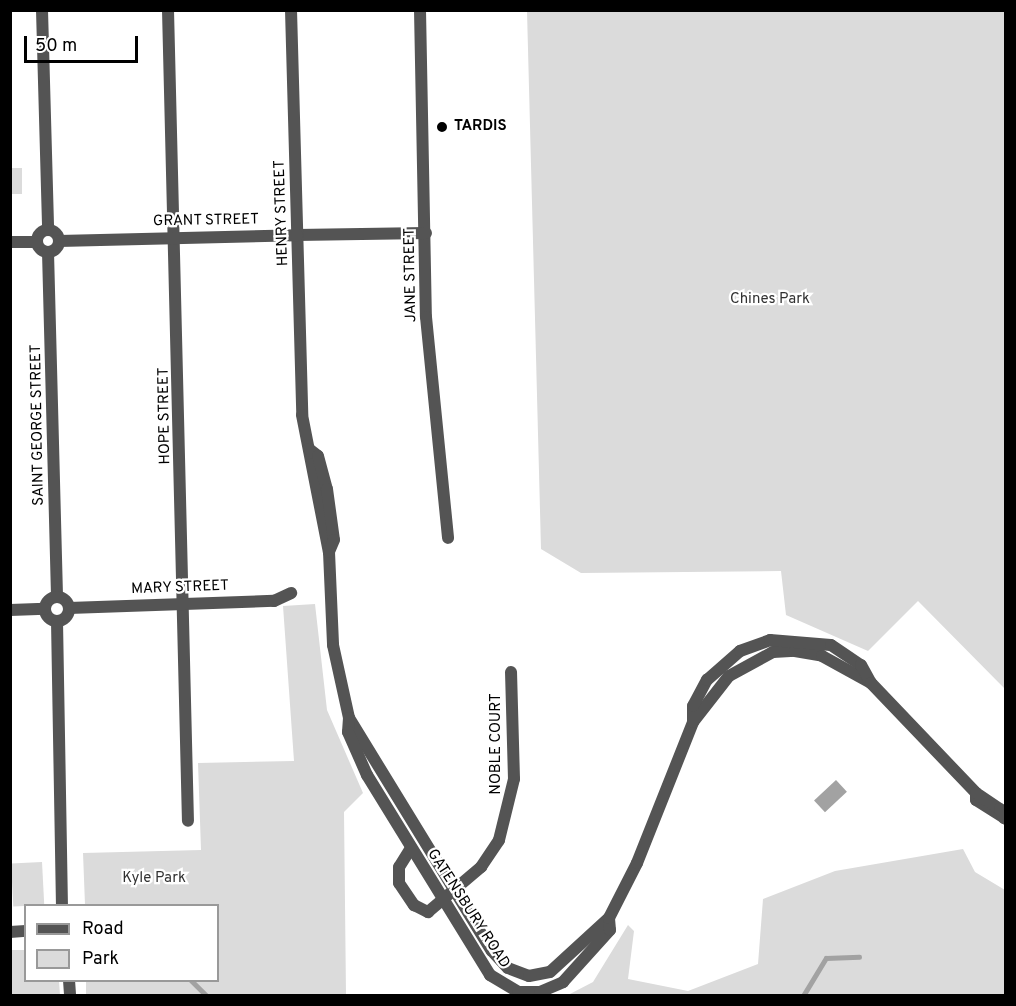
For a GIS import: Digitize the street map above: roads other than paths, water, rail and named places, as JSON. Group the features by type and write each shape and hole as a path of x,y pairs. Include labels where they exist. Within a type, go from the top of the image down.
{"street":[{"path":"10,243 37,242 48,252 59,241 48,230 42,10"},
{"name":"HOPE STREET","path":"168,10 188,821"},
{"name":"HENRY STREET","path":"291,10 302,415"},
{"name":"JANE STREET","path":"420,10 426,317 448,538"},
{"path":"37,242 48,230"},
{"name":"GRANT STREET","path":"59,241 426,233"},
{"name":"SAINT GEORGE STREET","path":"48,252 57,596"},
{"name":"GATENSBURY ROAD","path":"302,415 309,449 318,456 327,489 334,540 328,552 333,645 349,718 348,732 367,775 411,848 490,975 518,992 550,990 563,982 610,930 609,918"},
{"name":"MARY STREET","path":"69,608 274,601 291,593"},
{"path":"10,610 45,609 57,596 69,608 57,621"},
{"path":"45,609 57,621 65,835 62,904"},
{"name":"GATENSBURY ROAD","path":"349,718 492,951 522,975 559,967 609,918 637,863 693,722 693,706 707,680 740,651 770,640 831,645 861,665 871,683 976,793 994,804 1005,819"},
{"name":"NOBLE COURT","path":"445,901 490,855 511,805 511,672"},
{"path":"411,848 399,867 399,884 420,910 436,910 445,901"}],"waterway":[{"path":"803,996 826,958 859,957"},
{"path":"193,982 207,996"}],"place":[{"name":"TARDIS","path":"442,127"}],"park label":[{"name":"Chines Park","path":"770,300"},
{"name":"Kyle Park","path":"154,879"}]}
